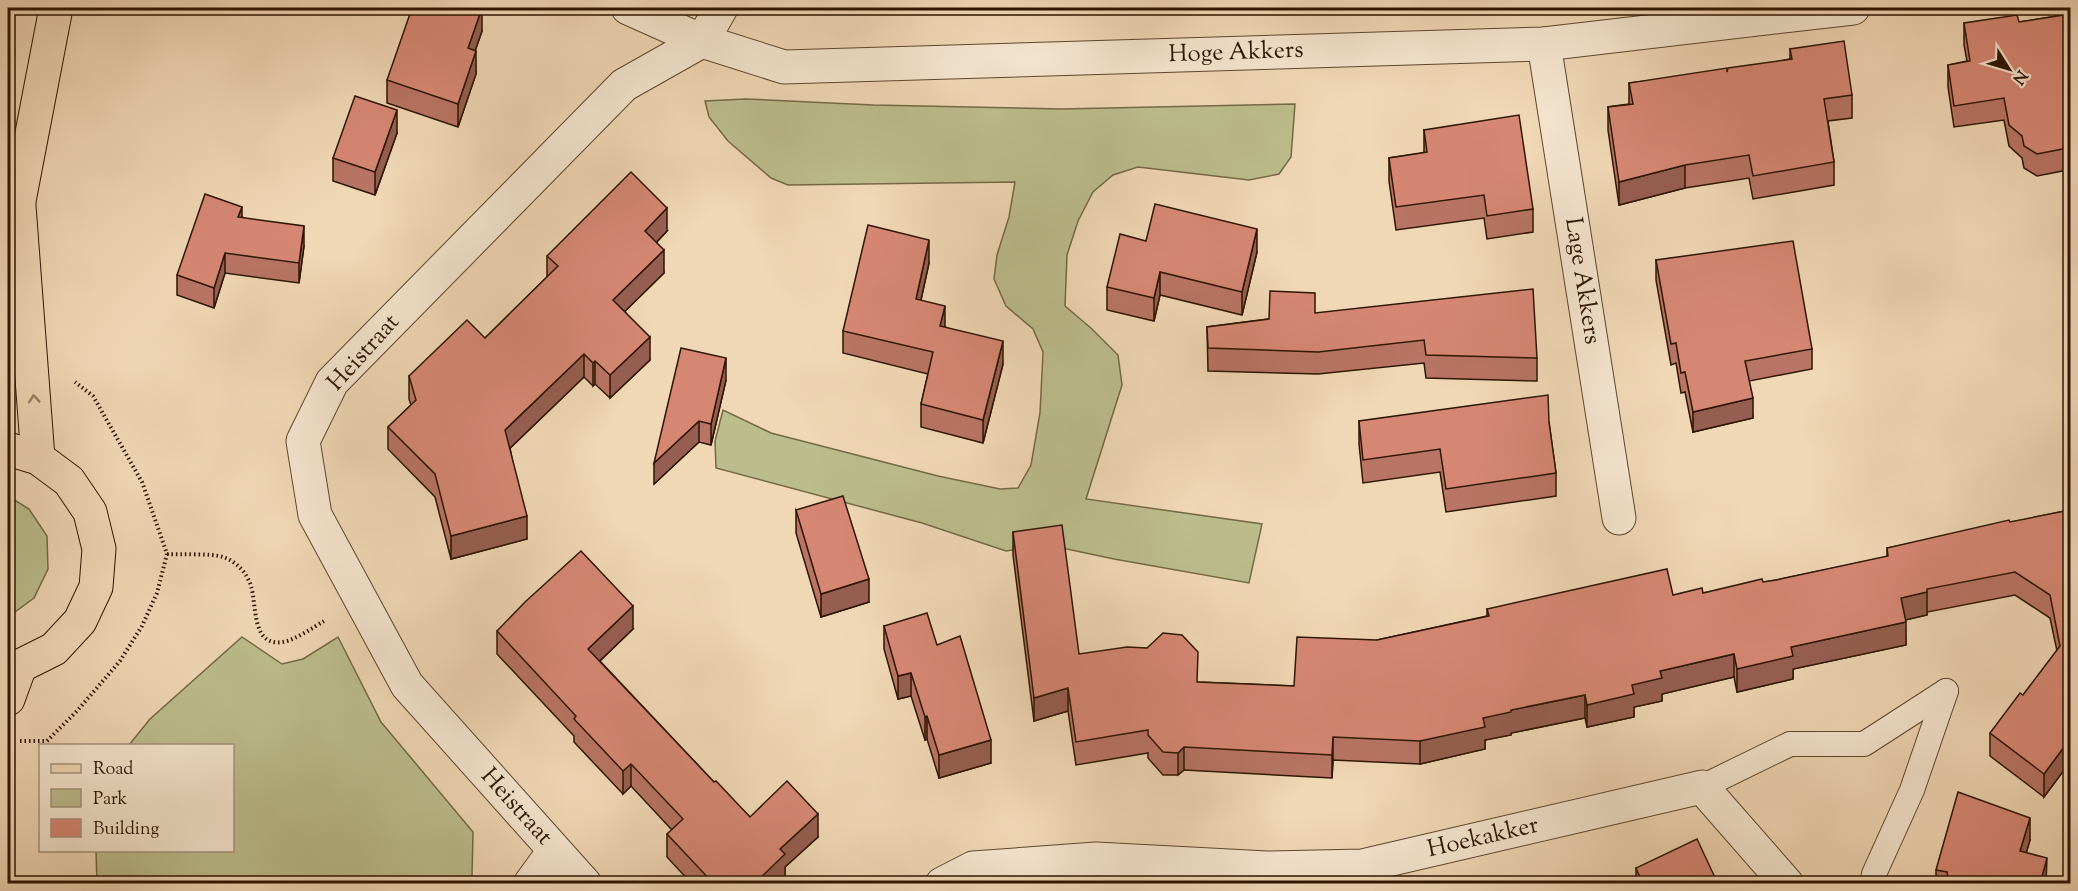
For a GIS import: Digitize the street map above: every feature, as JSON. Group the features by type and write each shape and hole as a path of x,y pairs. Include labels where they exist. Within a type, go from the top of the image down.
{"main road":[{"path":"8,250 19,206 56,8"},
{"path":"8,699 14,667 54,649 80,621 96,587 99,549 90,512 69,481 23,453 33,375 19,206"}],"street":[{"name":"Hoge Akkers","path":"628,8 702,41 784,66 1544,44 1853,8"},
{"path":"702,41 721,8"},
{"name":"Heistraat","path":"585,884 407,685 315,515 303,441 332,382 624,85 702,41"},
{"name":"Lage Akkers","path":"1544,44 1619,518"},
{"path":"1702,787 1787,884"},
{"name":"Hoekakker","path":"942,884 973,868 1096,860 1267,868 1362,866 1702,787"},
{"path":"530,884 554,851"}],"lane":[{"name":"Hoekakker","path":"1702,787 1790,744 1864,744 1946,690 1912,790 1872,884"}],"path":[{"path":"18,741 47,741 77,711 120,661 142,626 157,593 167,554 142,482 93,396 72,380 33,375"},
{"path":"167,554 222,557 246,573 252,586 257,625 264,636 272,642 285,642 363,601"}],"green space":[{"path":"746,99 873,105 1061,109 1295,104 1291,157 1279,174 1249,180 1138,167 1113,175 1093,192 1078,221 1067,255 1065,306 1118,355 1122,385 1086,499 1262,524 1249,583 1048,545 1006,551 922,523 716,468 715,441 723,410 771,433 938,476 1000,489 1018,488 1031,465 1040,413 1043,352 1033,329 1006,306 994,279 997,255 1009,217 1015,182 788,185 771,178 728,141 709,117 705,101"},
{"path":"8,496 29,509 47,536 48,569 34,598 8,617"},
{"path":"242,637 282,664 303,659 338,637 381,722 473,832 472,876 467,883 97,883 96,852 234,852 234,744 130,744 150,719"}],"building":[{"path":"412,8 482,8 468,48 476,51 458,104 387,80"},
{"path":"2070,14 2070,162 2068,148 2037,154 2024,146 2022,136 2009,125 2004,98 1954,106 1948,65 1970,61 1964,23 2017,15 2019,22"},
{"path":"1844,41 1852,95 1824,99 1834,162 1753,176 1749,155 1685,165 1619,182 1608,107 1633,104 1629,83 1727,68 1727,72 1728,68 1792,59 1790,49"},
{"path":"355,96 397,110 375,172 333,158"},
{"path":"1519,115 1533,209 1487,216 1484,195 1396,207 1389,158 1427,152 1424,130"},
{"path":"631,172 667,208 645,231 664,250 613,300 650,337 610,375 584,354 505,430 527,516 451,536 435,474 388,427 416,400 409,376 467,320 485,338 558,266 547,256"},
{"path":"205,194 242,207 238,217 304,226 299,263 225,253 214,288 177,275"},
{"path":"1155,204 1257,229 1242,292 1160,272 1154,298 1107,287 1120,234 1146,241"},
{"path":"868,225 929,240 916,299 945,306 940,326 1003,341 983,420 921,404 933,352 843,331"},
{"path":"1793,241 1812,349 1745,361 1753,398 1693,412 1685,372 1681,373 1676,343 1671,344 1656,260"},
{"path":"1533,289 1537,358 1426,355 1424,340 1318,352 1208,348 1207,327 1269,319 1270,291 1315,293 1315,313"},
{"path":"681,348 726,358 711,424 699,421 654,463"},
{"path":"1548,395 1556,473 1446,489 1440,449 1363,460 1359,421"},
{"path":"843,496 869,579 821,594 796,510"},
{"path":"2070,510 2070,739 2044,774 1990,733 2020,693 2023,695 2060,646 2050,595 2015,572 1927,589 1927,592 1901,598 1906,622 1791,647 1793,656 1737,669 1734,654 1660,671 1662,678 1632,685 1634,694 1587,705 1585,695 1511,710 1511,712 1483,718 1485,727 1420,741 1333,737 1332,755 1184,747 1178,753 1163,752 1148,735 1148,730 1076,742 1068,688 1034,698 1013,532 1062,525 1079,654 1127,647 1147,648 1163,633 1182,635 1198,652 1197,682 1294,686 1297,637 1377,640 1489,616 1487,609 1667,569 1673,595 1702,588 1703,593 1762,579 1763,582 1776,580 1888,556 1887,548 2009,520 2010,522"},
{"path":"581,551 633,606 588,649 750,817 787,781 818,814 780,849 785,854 754,884 714,884 667,834 683,819 631,764 623,771 574,719 576,716 497,631"},
{"path":"927,613 937,645 960,636 991,740 939,755 911,673 898,676 884,626"},
{"path":"1958,792 2030,818 2020,851 2047,858 2040,884 1949,884 1947,872 1936,870"},
{"path":"1697,839 1718,884 1643,884 1636,868"}]}
